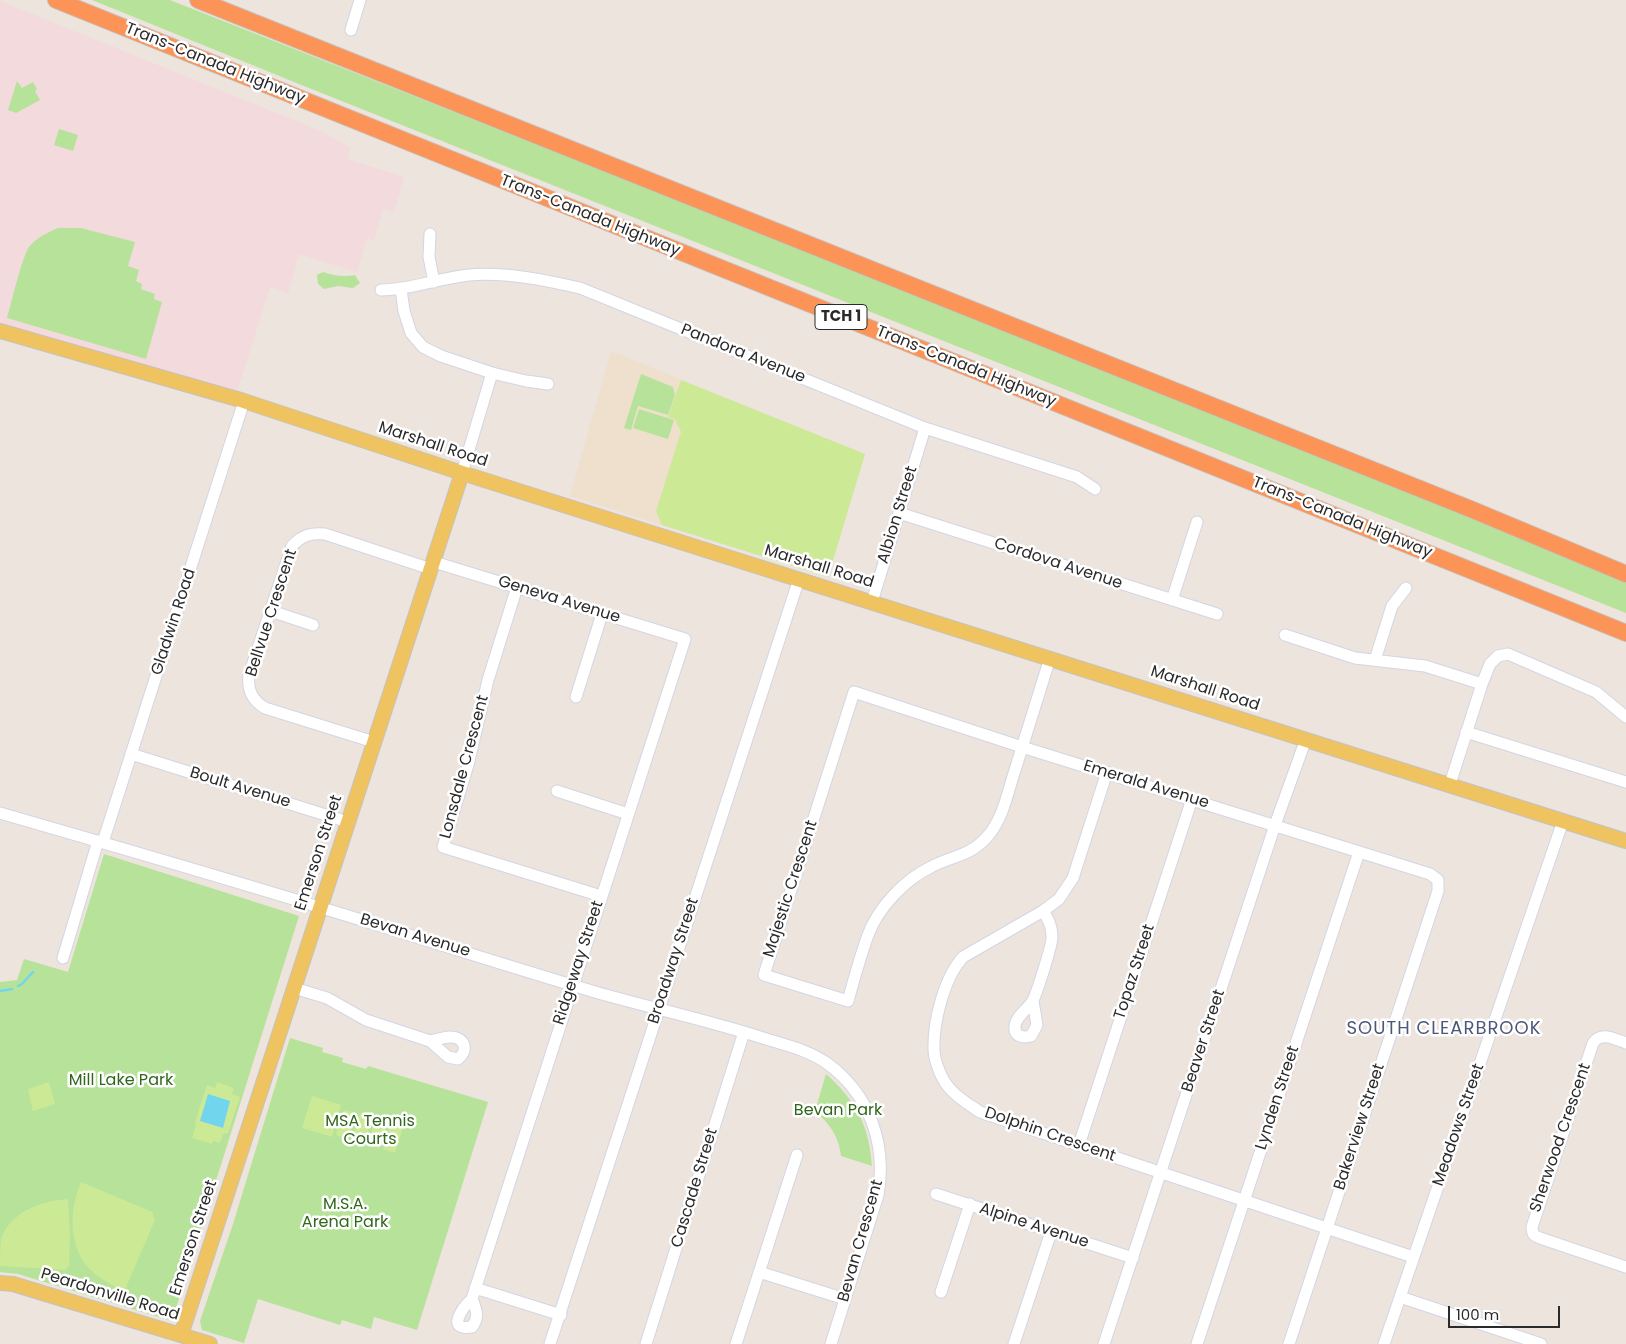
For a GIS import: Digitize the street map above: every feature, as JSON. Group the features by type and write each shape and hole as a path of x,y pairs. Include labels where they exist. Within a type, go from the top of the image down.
{"highway":[{"name":"Trans-Canada Highway","path":"56,0 1626,633"},
{"path":"198,0 1473,510 1626,574"},
{"path":"1473,510 1626,568"}],"main road":[{"name":"Marshall Road","path":"0,331 244,401 462,473 1626,841"},
{"name":"Emerson Street","path":"180,1340 462,473"},
{"name":"Peardonville Road","path":"0,1283 13,1284 180,1340 210,1344"}],"street":[{"path":"351,30 360,0"},
{"path":"430,234 429,257 434,282"},
{"name":"Pandora Avenue","path":"381,290 401,289 468,275 492,275 544,280 580,288 925,428 1077,477 1095,489"},
{"path":"401,289 404,311 411,333 423,347 441,356 492,372 526,381 548,384"},
{"name":"Emerson Street","path":"462,473 492,372"},
{"name":"Gladwin Road","path":"63,958 131,754 244,401"},
{"name":"Albion Street","path":"872,602 925,428"},
{"name":"Cordova Avenue","path":"899,513 1218,614"},
{"path":"1172,600 1197,522"},
{"name":"Bellvue Crescent","path":"374,742 265,708 256,702 251,694 248,684 249,675 292,546 305,536 314,533 325,534 433,565"},
{"name":"Geneva Avenue","path":"433,565 517,587 685,639"},
{"name":"Broadway Street","path":"550,1344 561,1315 798,579"},
{"name":"Lonsdale Crescent","path":"517,587 488,680 468,765 443,847 601,896"},
{"path":"1375,660 1392,606 1406,588"},
{"path":"271,611 313,626"},
{"path":"576,697 602,614"},
{"path":"1285,635 1355,658 1425,666 1482,684"},
{"name":"Ridgeway Street","path":"561,1315 473,1293 685,639"},
{"path":"1450,784 1482,684 1490,664 1498,656 1508,654 1596,692 1626,717"},
{"name":"Majestic Crescent","path":"854,692 764,975 848,1001 868,934 885,904 909,881 931,866 969,853 988,836 1000,817 1050,658"},
{"name":"Emerald Avenue","path":"854,692 1022,747 1430,874 1438,880"},
{"path":"1466,732 1626,782"},
{"name":"Beaver Street","path":"1104,1344 1275,825 1306,739"},
{"name":"Boult Avenue","path":"131,754 348,822"},
{"name":"Dolphin Crescent","path":"1107,772 1073,878 1059,899 1043,911 963,957 950,976 935,1023 934,1052 943,1080 959,1098 980,1112 1413,1257"},
{"path":"557,791 628,814"},
{"name":"Topaz Street","path":"1079,1145 1192,799"},
{"name":"Bevan Avenue","path":"0,813 320,907 572,985 744,1032 803,1050 827,1064"},
{"name":"Meadows Street","path":"1384,1344 1563,820"},
{"name":"Lynden Street","path":"1197,1344 1359,852"},
{"name":"Bakerview Street","path":"1289,1344 1438,891 1438,880"},
{"path":"1033,1001 1052,938 1050,924 1043,911"},
{"path":"294,988 327,998 366,1020 430,1041"},
{"name":"Cascade Street","path":"646,1344 744,1032"},
{"name":"Sherwood Crescent","path":"1626,1043 1605,1036 1596,1039 1593,1043 1534,1218 1532,1232 1540,1238 1626,1267"},
{"name":"Bevan Crescent","path":"827,1064 846,1079 861,1097 872,1119 881,1169 878,1195 831,1344"},
{"path":"736,1344 797,1155"},
{"name":"Alpine Avenue","path":"936,1194 1132,1258"},
{"path":"941,1292 970,1204"},
{"path":"1014,1344 1051,1232"},
{"path":"759,1272 845,1299"},
{"path":"1400,1297 1541,1344"}],"shaded area":[{"path":"0,1 321,131 351,148 347,159 404,177 394,212 383,209 374,240 367,238 357,272 299,254 288,293 270,287 237,392 0,323"},
{"path":"611,351 865,454 828,577 570,496"}],"green space":[{"path":"92,0 170,0 1081,359 1560,552 1626,583 1626,613 304,86"},
{"path":"17,81 22,88 33,82 40,100 16,113 8,110"},
{"path":"59,129 78,135 73,151 54,145"},
{"path":"58,228 81,228 135,242 128,266 139,270 136,281 142,284 141,289 155,294 154,299 162,302 146,359 7,318 29,247 46,233"},
{"path":"323,272 339,276 355,275 360,283 353,288 338,286 324,289 318,284 317,275"},
{"path":"641,374 673,387 675,395 668,415 638,406 631,430 624,428"},
{"path":"681,380 865,454 828,577 662,525 656,511 681,432 675,419 668,417"},
{"path":"639,409 674,420 668,439 633,428"},
{"name":"Mill Lake Park","path":"104,854 299,916 172,1321 18,1274 0,1272 0,982 17,980 24,959 68,972"},
{"name":"M.S.A. Arena Park","path":"290,1038 323,1048 322,1052 343,1058 342,1062 366,1069 368,1066 488,1102 417,1330 374,1317 371,1329 342,1320 340,1325 258,1299 244,1343 202,1330 200,1321 233,1224"},
{"name":"Bevan Park","path":"826,1074 845,1094 859,1115 868,1138 872,1166 841,1156 833,1131 815,1111"},
{"path":"49,1082 55,1104 33,1111 28,1089"},
{"path":"217,1082 234,1088 232,1094 240,1097 228,1133 223,1134 220,1143 213,1141 212,1144 192,1138 207,1085 215,1088"},
{"path":"312,1096 341,1105 332,1137 302,1128"},
{"path":"344,1110 356,1113 348,1139 336,1135"},
{"path":"360,1114 372,1118 364,1143 352,1140"},
{"path":"375,1119 387,1123 379,1148 368,1145"},
{"path":"391,1124 403,1128 395,1153 383,1149"},
{"path":"81,1182 152,1212 155,1220 124,1292 94,1273 80,1256 76,1246 73,1213"},
{"path":"68,1199 69,1266 65,1270 0,1266 1,1239 12,1221 28,1209 38,1205"}],"water":[{"path":"208,1094 230,1101 223,1128 200,1121"}],"waterway":[{"path":"18,986 33,972"},
{"path":"0,991 12,989"}],"district":[{"name":"SOUTH CLEARBROOK","path":"1444,1029"}],"park label":[{"name":"MSA Tennis Courts","path":"370,1131"}]}
